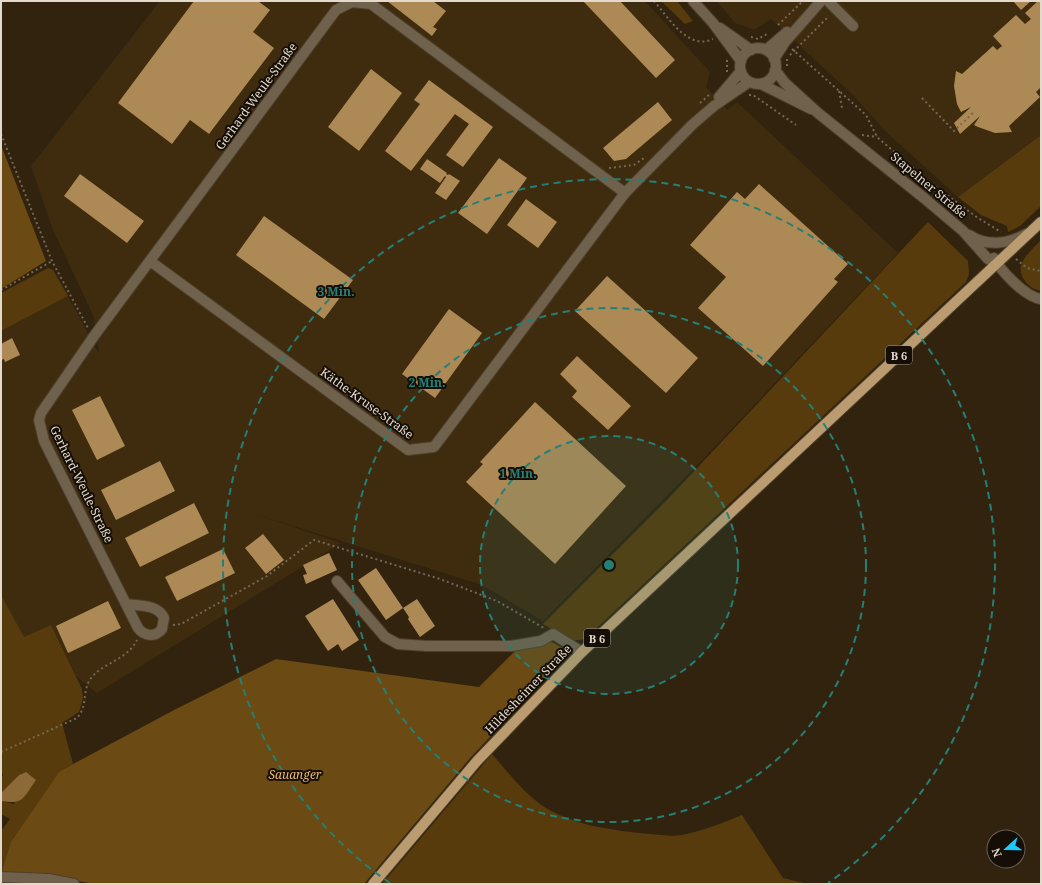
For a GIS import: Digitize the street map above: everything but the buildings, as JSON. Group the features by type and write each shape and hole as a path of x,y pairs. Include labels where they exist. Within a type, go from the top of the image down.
{"main road":[{"name":"B 6","path":"997,263 1041,222"},
{"name":"Hildesheimer Straße","path":"373,884 477,761 582,652 997,263"}],"street":[{"path":"693,1 713,23 751,50"},
{"path":"625,193 693,124 714,106 749,82 741,66 717,36 703,1"},
{"path":"761,84 770,79 785,42 821,1"},
{"path":"828,1 853,26"},
{"name":"Gerhard-Weule-Straße","path":"141,632 44,441 39,420 44,405 94,336 332,14 339,7 352,2 371,4 625,193"},
{"path":"714,106 741,66 743,57 751,50 766,50 803,20"},
{"name":"Stapelner Straße","path":"766,50 784,82 818,113 869,152 963,231 988,259 997,263"},
{"name":"Stapelner Straße","path":"749,82 761,84 818,113"},
{"name":"Käthe-Kruse-Straße","path":"150,261 408,450 434,447 625,193"},
{"path":"963,231 990,251 997,263 1027,294 1041,298"},
{"path":"978,241 1002,243 1016,240 1030,232"},
{"path":"337,581 385,637 398,644 426,646 511,646 541,641 554,634 582,652"},
{"path":"126,604 157,609 163,614 164,626 156,634 148,635 141,632"},
{"path":"1,877 48,879 74,884"}],"path":[{"path":"654,1 681,33 697,42 717,36"},
{"path":"773,29 803,1"},
{"path":"784,82 790,76 786,64 793,51 837,9"},
{"path":"713,23 707,33 717,36"},
{"path":"750,37 758,39 770,32"},
{"path":"717,36 717,44"},
{"path":"785,42 793,51 866,115 877,137 928,182 978,218 1001,230 1002,243"},
{"path":"725,56 727,60 727,73 720,83 726,90"},
{"path":"839,91 842,108"},
{"path":"695,108 710,93"},
{"path":"747,96 753,95 796,125"},
{"path":"922,98 954,131 975,111"},
{"path":"1,134 52,261 94,336"},
{"path":"599,173 603,168 634,166 645,157"},
{"path":"1009,252 1026,268 1041,271"},
{"path":"1,290 52,261"},
{"path":"164,626 181,624 267,576 314,540 440,579 497,601 554,634"},
{"path":"1,752 77,718 85,706 88,682 92,676 131,650 141,632"}],"shaded area":[{"path":"160,1 645,1 710,72 706,87 727,110 737,102 898,253 708,454 543,621 482,585 255,514 341,543 97,693 76,676 51,626 24,638 1,595 1,331 68,296 99,354 94,317 53,230 31,166"},
{"path":"661,1 677,1 693,21 685,24"},
{"path":"717,1 1041,1 1041,135 958,197 885,131 854,96 771,19 754,30 735,23"},
{"path":"1041,135 1041,206 1020,226 1008,232 1007,226 981,215 958,197"},
{"path":"928,222 968,261 969,274 966,282 585,639 572,641 543,624 666,501"},
{"path":"1041,240 1041,291 1032,288 1027,283 1022,275 1021,269 1024,259"},
{"path":"48,268 53,270 68,296 1,331 1,293"},
{"path":"1,595 24,637 51,625 82,689 83,698 79,712 62,723 73,764 60,771 1,875 1,831 10,819 1,814 1,801 14,804 26,772 19,775 1,793 1,778 3,775 1,769"},
{"path":"492,754 517,783 538,803 568,819 591,825 615,830 677,836 705,829 742,815 783,878 808,884 382,884"},
{"path":"26,772 36,780 25,796 19,801 1,801 1,793 19,775"}],"green space":[{"path":"1,145 46,261 1,289"},
{"name":"Sauanger","path":"552,642 566,650 539,685 471,757 364,884 95,884 48,876 1,875 11,842 60,771 176,709 276,659 479,687 517,649"}]}
